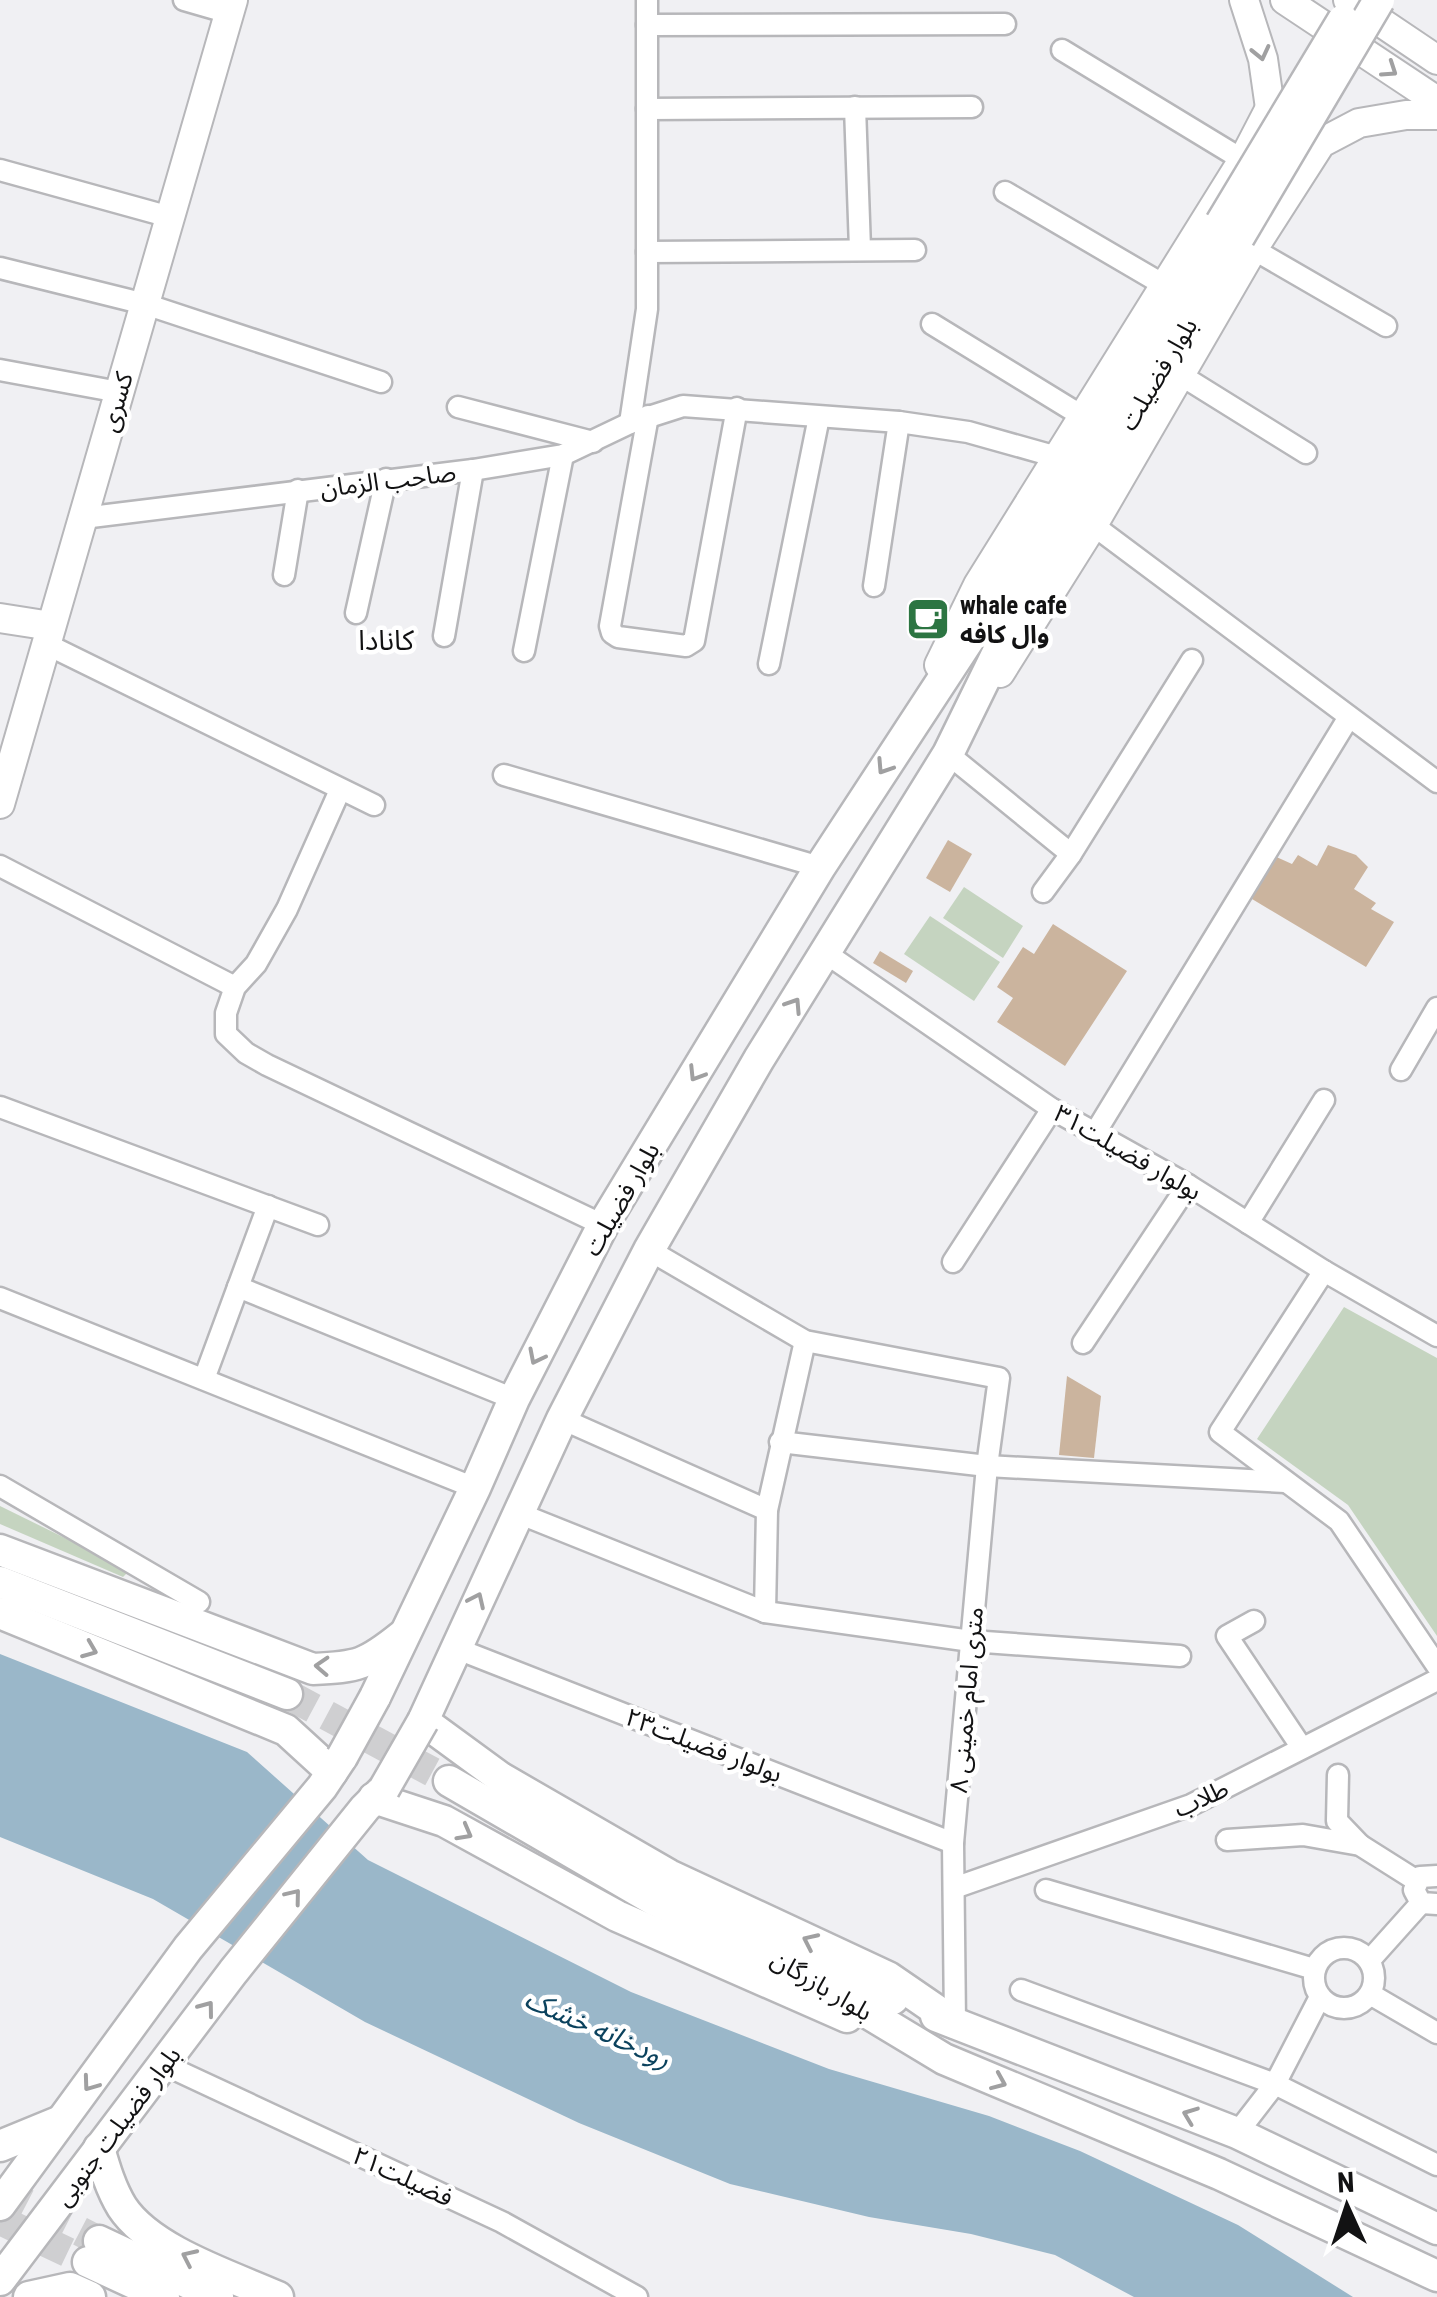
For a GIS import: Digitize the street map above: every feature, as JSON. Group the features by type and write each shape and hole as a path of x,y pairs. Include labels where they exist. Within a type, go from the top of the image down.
{"main road":[{"path":"1244,0 1263,59 1270,108 1292,102 1312,112 1319,121 1321,143 1359,123 1406,115 1437,115"},
{"path":"1285,0 1437,101"},
{"path":"1352,0 1437,60"},
{"name":"بلوار فضیلت","path":"948,754 1006,606 1352,0"},
{"name":"بلوار فضیلت","path":"910,725 1006,606 1379,0"},
{"name":"کسری","path":"0,804 231,6"},
{"name":"بلوار فضیلت","path":"332,1772 408,1631 514,1398 603,1225 910,725 978,586 1243,160 1270,108"},
{"name":"بلوار فضیلت","path":"375,1798 423,1721 562,1419 649,1250 759,1059 1092,525 1253,250 1321,143"},
{"path":"0,618 48,635"},
{"path":"721,1034 759,1059"},
{"path":"0,1550 313,1668 350,1667 372,1660 408,1631"},
{"path":"0,1582 287,1694"},
{"path":"0,1613 286,1730 332,1772"},
{"path":"423,1721 500,1778 652,1866 888,1977 955,2023"},
{"name":"بلوار فضیلت جنوبی","path":"0,2205 188,1948 332,1772"},
{"path":"449,1780 654,1900 762,1949"},
{"path":"375,1798 444,1821 617,1916 944,2058"},
{"name":"بلوار فضیلت جنوبی","path":"0,2280 234,1972 375,1798"},
{"name":"بلوار بازرگان","path":"762,1949 1237,2134 1437,2229"},
{"name":"بلوار بازرگان","path":"762,1949 944,2058 1219,2174 1437,2276"},
{"path":"0,2146 63,2120"},
{"path":"99,2148 124,2210 160,2243 278,2297"},
{"path":"164,2297 93,2251 218,2297"},
{"path":"29,2297 70,2288 90,2297"}],"street":[{"path":"184,0 231,6"},
{"path":"647,0 647,309 639,420 612,633 686,646 694,641 737,408"},
{"path":"647,25 1004,24"},
{"path":"1062,50 1243,160"},
{"path":"855,107 860,249"},
{"path":"647,109 972,107"},
{"path":"0,170 170,217"},
{"path":"1005,192 1164,286"},
{"path":"647,252 916,250"},
{"path":"1253,250 1386,326"},
{"path":"0,268 145,304 381,382"},
{"path":"932,324 1082,416"},
{"path":"0,370 119,392"},
{"path":"1179,374 1306,453"},
{"name":"صاحب الزمان","path":"83,518 563,456 639,420 683,406 899,422 968,432 1057,457"},
{"path":"458,407 593,442"},
{"path":"768,664 819,417"},
{"path":"874,586 899,422"},
{"path":"524,651 563,456"},
{"path":"444,636 474,470"},
{"path":"356,613 386,480"},
{"path":"284,576 298,490"},
{"path":"1092,525 1437,782"},
{"path":"48,635 374,806"},
{"path":"1043,892 1192,660"},
{"path":"1095,1134 1349,717"},
{"path":"948,754 1070,854"},
{"path":"504,776 820,867"},
{"path":"340,790 287,909 256,964 235,987 226,1013 226,1034 267,1066 603,1225"},
{"path":"0,866 235,987"},
{"name":"بولوار فضیلت۳۱","path":"827,954 1052,1109 1188,1185 1431,1333"},
{"path":"1400,1070 1437,1008"},
{"path":"1248,1224 1324,1100"},
{"path":"0,1107 318,1225"},
{"path":"953,1262 1052,1109"},
{"path":"1083,1343 1188,1185"},
{"path":"204,1379 268,1206"},
{"path":"649,1250 804,1340 766,1510 765,1612"},
{"path":"1324,1271 1220,1432 1339,1521 1437,1666"},
{"path":"238,1286 514,1398"},
{"path":"0,1298 476,1488"},
{"path":"1431,1333 1437,1310"},
{"name":"۸ متری امام خمینی","path":"804,1340 999,1378 987,1466 952,1843 955,2023"},
{"path":"562,1419 766,1510"},
{"path":"780,1442 987,1466 1288,1482"},
{"path":"0,1486 199,1602"},
{"path":"518,1513 765,1612 972,1641 1180,1656"},
{"path":"1254,1621 1227,1636 1302,1748"},
{"name":"بولوار فضیلت۲۳","path":"455,1648 952,1843"},
{"name":"طلاب","path":"954,1888 1191,1805 1437,1680"},
{"path":"1338,1775 1338,1821 1360,1845"},
{"path":"1302,1835 1338,1821"},
{"path":"1227,1840 1302,1835 1360,1845 1427,1878 1414,1890 1429,1904 1369,1962"},
{"path":"1046,1890 1314,1969"},
{"path":"1335,1949 1354,1950 1369,1962 1374,1978 1370,1994 1356,2007 1346,2009 1327,2004 1320,1997 1315,1988 1314,1969 1326,1953 1335,1949"},
{"path":"1021,1990 1275,2084 1437,2164"},
{"path":"1370,1994 1437,2033"},
{"path":"1237,2134 1275,2084 1320,1997"},
{"name":"فضیلت۲۱","path":"165,2065 502,2222 637,2297"}],"green space":[{"path":"964,887 1023,926 1003,958 943,918"},
{"path":"930,916 1000,962 974,1001 904,954"},
{"path":"1344,1307 1437,1358 1437,1636 1348,1505 1257,1439"},
{"path":"0,1506 130,1570 123,1577 0,1524"}],"water":[{"name":"رودخانه خشک","path":"0,1654 247,1752 368,1860 631,1992 829,2069 989,2116 1080,2151 1238,2225 1353,2297 1134,2297 1055,2255 730,2184 579,2123 365,2022 153,1899 0,1837"}],"building":[{"path":"948,840 972,854 950,892 926,878"},
{"path":"1328,845 1356,855 1368,867 1354,889 1376,903 1371,909 1394,922 1366,967 1247,896 1272,855 1292,864 1298,855 1317,866"},
{"path":"1053,924 1127,971 1065,1066 997,1022 1013,998 997,987 1023,947 1034,954"},
{"path":"880,951 913,971 906,983 873,963"},
{"path":"1067,1376 1101,1396 1094,1458 1059,1455"}],"tunnel":[{"path":"287,1694 449,1781"},
{"path":"0,2190 99,2241"},
{"path":"0,2220 88,2262"}],"place":[{"name":"whale cafe وال کافه","path":"928,619"}],"district":[{"name":"کانادا","path":"386,640"}]}
